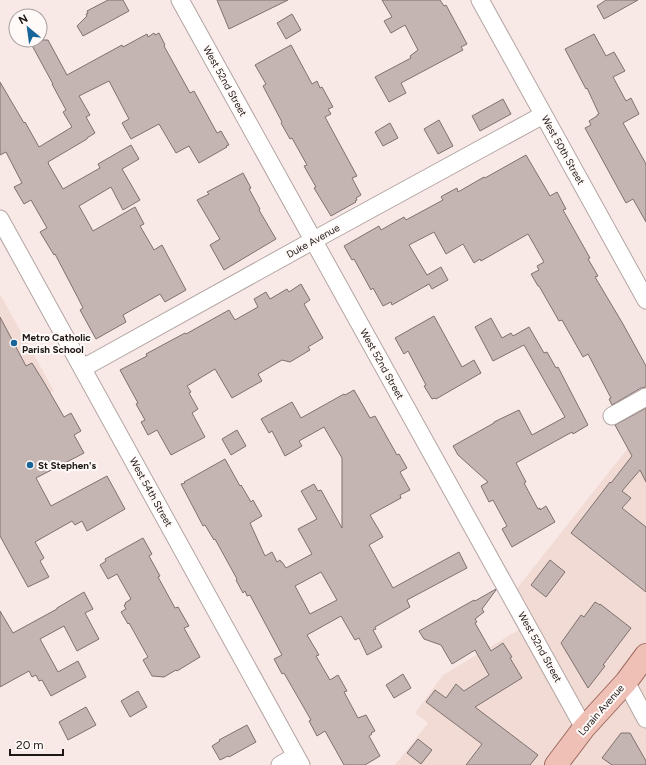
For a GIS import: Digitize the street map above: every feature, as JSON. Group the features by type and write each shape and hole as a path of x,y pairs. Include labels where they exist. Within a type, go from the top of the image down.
{"main road":[{"name":"Lorain Avenue","path":"556,765 584,728 626,682 646,655"}],"street":[{"name":"West 52nd Street","path":"180,0 584,728"},
{"name":"West 50th Street","path":"480,0 646,300"},
{"name":"Duke Avenue","path":"83,368 543,115"},
{"name":"West 54th Street","path":"2,228 83,368 299,761"},
{"path":"612,416 646,397"},
{"path":"626,682 646,719"},
{"path":"280,765 299,761"}],"shaded area":[{"name":"Metro Catholic Parish School","path":"0,294 54,391 0,421"},
{"path":"646,433 646,765 395,765 428,723 415,713 443,675 527,625 511,596 635,439"}],"building":[{"path":"108,0 123,0 129,11 83,36 77,26 87,16 87,11"},
{"path":"217,0 288,0 229,29"},
{"path":"382,0 440,0 444,6 446,5 467,44 461,47 463,50 401,83 406,93 389,102 375,77 411,58 410,56 418,50 405,25 391,33 384,21 392,17"},
{"path":"606,0 638,0 604,19 597,6"},
{"path":"292,14 301,30 286,39 277,23"},
{"path":"154,33 155,35 159,33 165,45 164,46 190,93 194,91 217,133 221,131 229,145 199,163 189,146 176,153 159,124 131,139 122,123 129,119 109,81 79,96 90,115 86,117 95,133 48,162 49,165 63,189 100,168 98,164 131,145 139,159 122,169 140,200 123,210 111,187 79,206 93,231 135,207 144,224 140,226 154,250 162,245 186,290 165,302 160,294 123,315 126,322 96,339 80,310 83,308 55,254 54,255 40,232 47,228 31,200 24,204 14,187 22,183 6,152 0,155 0,82 39,147 72,127 63,112 66,110 33,48 48,48 48,40 67,75 122,45 123,47 147,34 148,37"},
{"path":"594,34 606,56 614,52 625,71 613,77 626,101 631,98 639,114 623,123 646,164 646,222 633,199 626,203 585,128 591,125 589,121 599,114 587,88 586,89 565,49"},
{"path":"291,45 312,84 317,81 333,107 328,109 331,114 325,117 357,176 352,178 361,195 356,198 356,202 331,216 314,188 316,187 304,166 307,165 292,138 290,139 281,123 282,122 263,86 266,84 255,65"},
{"path":"503,99 511,114 480,131 472,116"},
{"path":"439,120 453,146 438,154 424,129"},
{"path":"390,123 398,138 383,146 375,132"},
{"path":"526,155 550,196 557,192 566,209 563,210 590,258 588,259 598,276 595,277 646,366 646,387 641,388 612,405 609,399 611,398 588,354 583,357 562,320 559,321 531,274 539,270 537,266 544,262 528,234 481,261 480,259 474,263 463,244 446,254 434,232 409,245 427,275 441,267 448,280 432,289 429,284 392,305 391,302 383,306 373,288 371,290 354,259 352,260 344,246 379,226 381,230 404,217 406,220 443,200 441,197 442,196 457,188 458,192"},
{"path":"243,173 251,188 249,189 260,209 259,210 276,239 224,270 210,245 220,239 197,200 209,194 207,192"},
{"path":"301,284 310,300 304,304 323,338 308,347 310,350 290,362 282,360 258,374 262,381 232,398 215,369 187,386 191,392 189,393 198,409 192,413 205,437 171,455 157,430 148,435 141,422 145,420 136,404 138,403 120,370 147,356 146,354 229,310 235,320 258,307 254,299 266,292 270,299 287,289 289,292"},
{"path":"434,316 462,367 474,360 481,373 436,399 432,399 424,386 426,385 408,351 404,354 395,338"},
{"path":"0,317 26,366 32,363 64,417 71,413 81,431 74,435 84,453 36,478 51,506 107,476 125,509 87,531 82,521 75,525 72,521 35,542 44,558 40,561 49,577 28,587 0,536"},
{"path":"491,318 502,338 511,333 513,336 529,327 544,353 547,352 556,368 558,367 588,425 573,434 572,432 516,463 526,482 524,483 538,509 540,508 540,510 546,506 555,522 512,547 502,529 507,526 493,500 489,502 481,486 488,482 458,455 453,446 494,422 519,410 532,435 565,417 524,345 493,361 475,327"},
{"path":"354,390 370,418 375,416 397,455 399,454 407,468 400,472 410,490 400,495 401,498 370,515 383,537 369,545 393,588 459,552 467,568 407,600 410,607 375,627 376,629 373,630 382,647 367,655 359,638 355,640 341,616 307,635 319,655 316,656 330,680 338,675 347,691 344,692 358,718 366,715 375,731 369,736 380,756 365,765 344,765 325,731 317,736 309,721 311,720 284,673 282,674 274,659 282,655 250,595 247,596 245,591 243,593 215,539 214,540 205,525 203,526 181,484 225,459 240,486 241,485 251,502 253,500 262,516 250,523 265,556 272,552 277,562 280,560 286,568 312,554 298,529 317,519 301,491 314,484 318,491 321,490 342,528 342,458 324,427 299,441 302,446 285,456 272,431 269,433 261,419 292,402 301,418 344,394 345,395","holes":["321,572 337,600 310,614 295,586"]},
{"path":"646,408 646,482 640,470 622,491 631,498 622,508 646,527 646,592 571,533 632,456 615,425"},
{"path":"237,430 246,446 231,455 222,439"},
{"path":"143,538 152,554 149,556 160,576 158,577 175,608 178,607 189,626 184,628 200,657 164,677 152,676 143,660 148,657 129,623 128,624 121,612 126,609 124,605 126,604 125,603 131,599 117,574 108,579 100,565 106,561 105,559"},
{"path":"550,560 565,572 546,597 531,585"},
{"path":"496,589 482,609 484,612 475,619 477,622 475,623 491,651 503,643 512,657 510,658 522,678 475,707 538,755 530,765 466,765 482,744 426,702 435,690 446,698 456,684 464,691 489,675 475,650 452,664 441,645 424,639 419,631"},
{"path":"84,592 93,609 85,613 99,639 77,651 64,626 40,639 58,672 78,661 86,677 51,696 42,680 39,681 36,675 32,677 29,671 0,687 0,611 13,633 57,609"},
{"path":"595,602 600,604 631,628 603,665 605,666 588,688 561,643 581,615 584,617"},
{"path":"403,674 411,688 394,698 386,685"},
{"path":"138,691 147,707 130,717 121,701"},
{"path":"86,707 96,725 68,740 59,722"},
{"path":"247,725 256,742 229,757 228,756 220,760 212,746 220,741 219,740"},
{"path":"621,733 630,733 646,761 646,765 612,765 602,758"},
{"path":"418,739 432,750 421,764 407,753"}],"place":[{"name":"Metro Catholic Parish School","path":"14,343"},
{"name":"St Stephen's","path":"30,465"}]}
